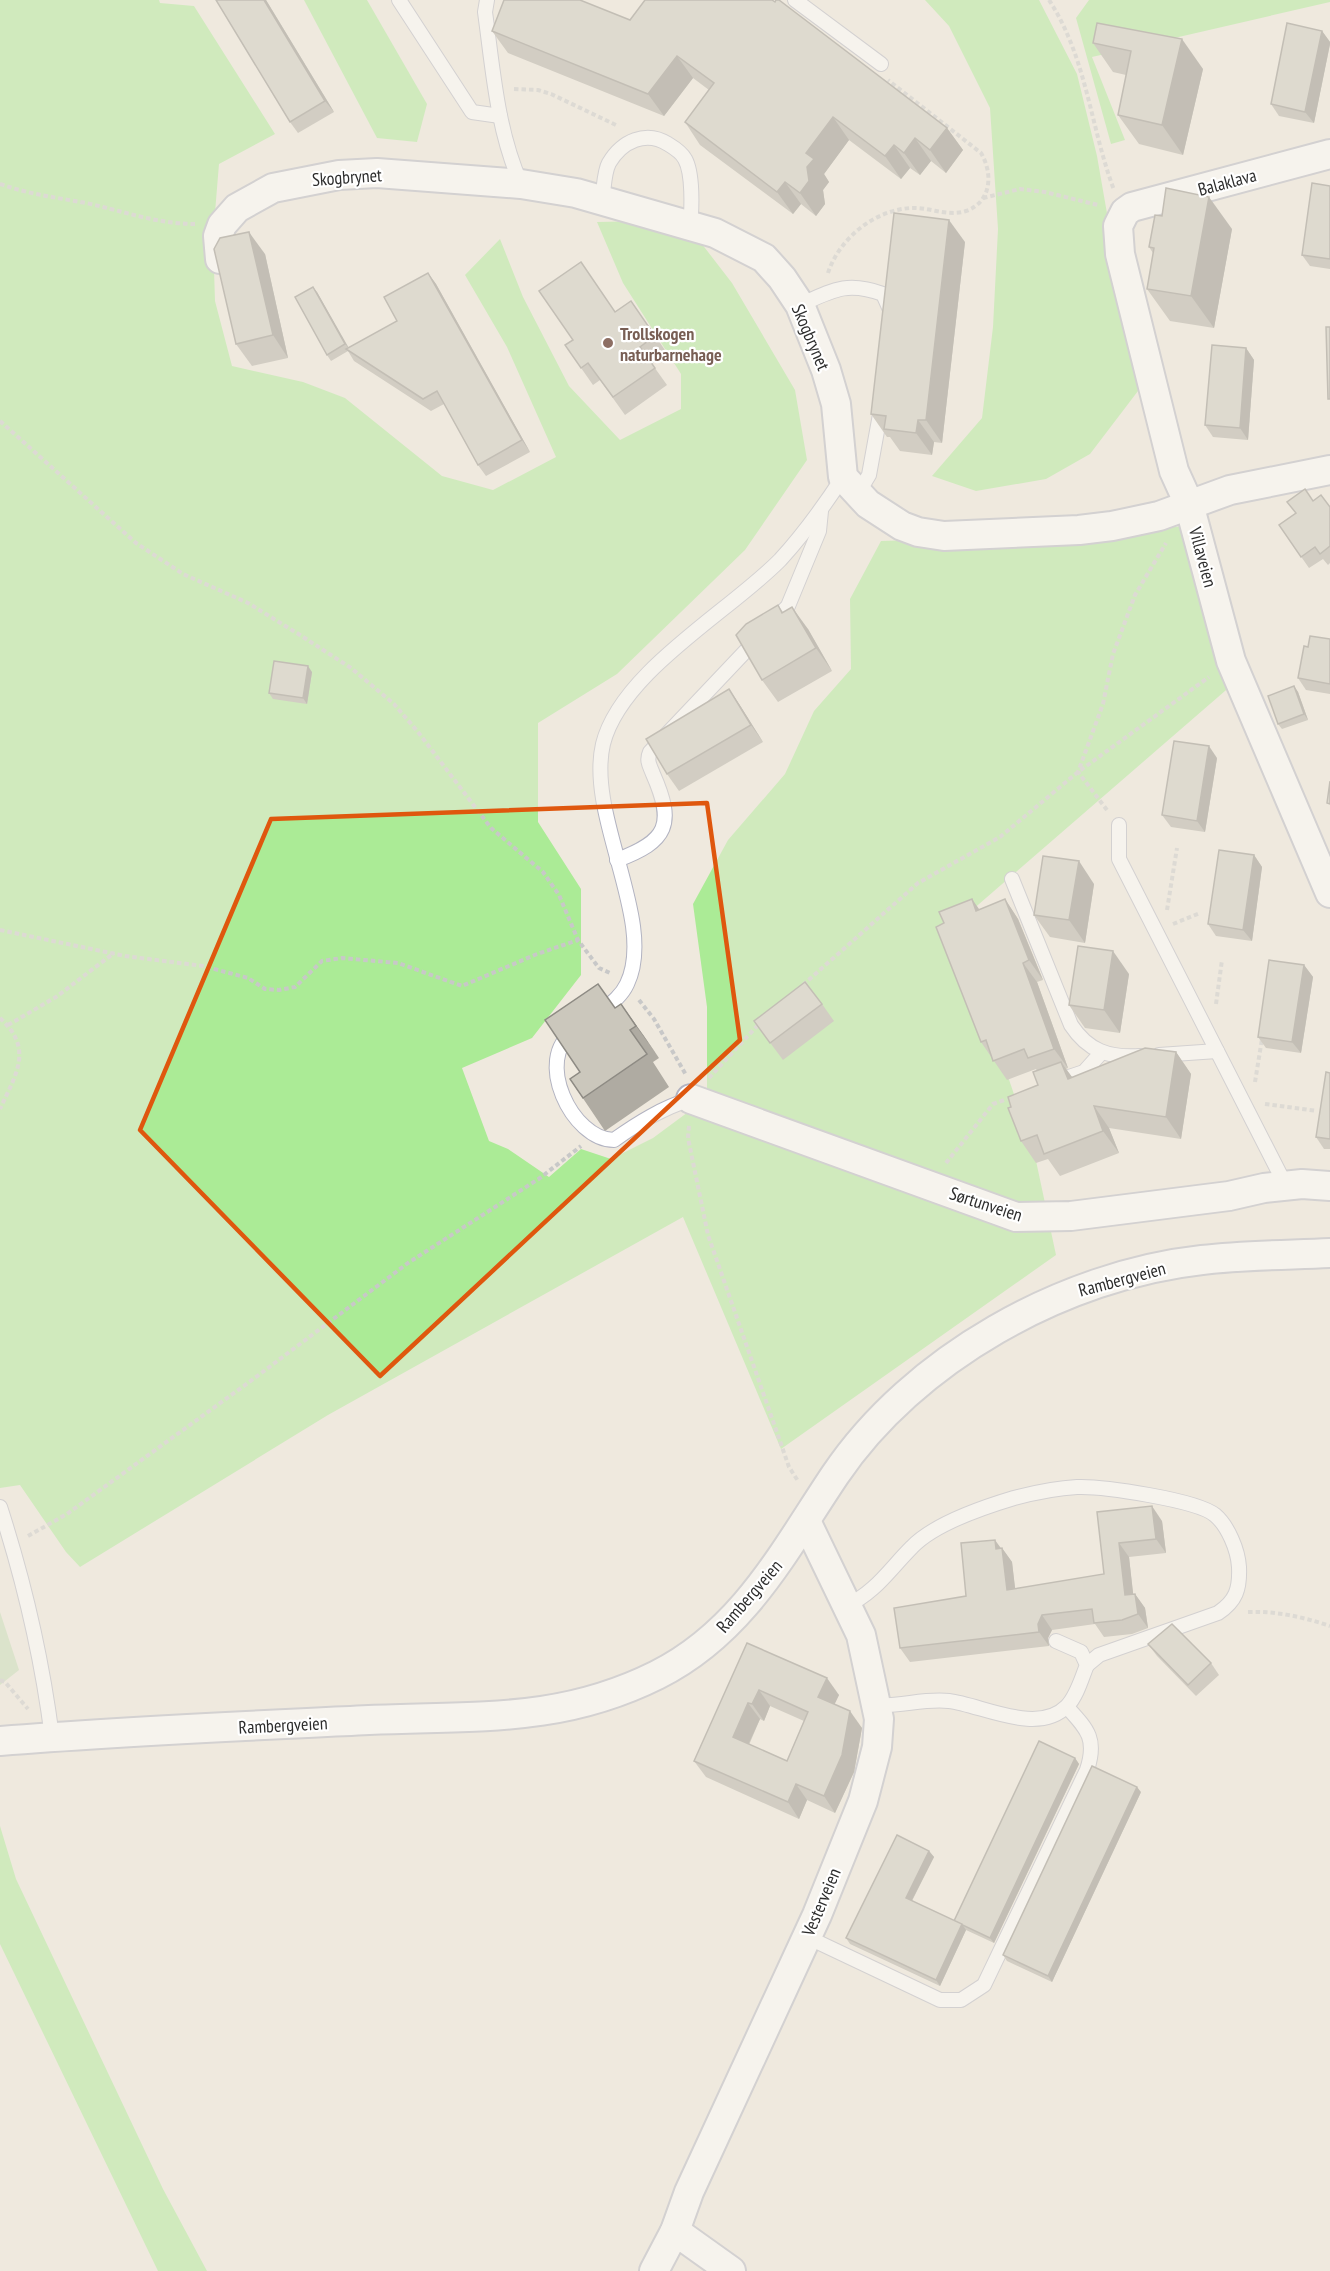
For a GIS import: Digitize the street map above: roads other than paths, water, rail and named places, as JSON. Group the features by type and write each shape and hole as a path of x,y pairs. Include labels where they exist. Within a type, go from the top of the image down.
{"street":[{"name":"Balaklava","path":"1125,212 1139,204 1223,185 1330,154"},
{"name":"Skogbrynet","path":"220,260 218,236 222,225 237,208 273,188 309,179 377,173 521,184 602,200 690,224 764,258 806,302 836,404 850,486"},
{"name":"Villaveien","path":"1125,212 1118,226 1120,254 1174,471 1189,504 1232,661 1330,893"},
{"path":"850,486 902,526 944,536 1079,530 1159,516 1240,488 1330,470"},
{"name":"Sørtunveien","path":"691,1099 929,1185 1004,1215 1032,1219 1105,1212 1286,1186 1330,1186"},
{"name":"Rambergveien","path":"0,1741 392,1719 517,1715 590,1702 658,1675 715,1637 750,1601 836,1473 868,1434 918,1386 995,1330 1073,1291 1145,1270 1201,1260 1330,1253"},
{"name":"Vesterveien","path":"654,2271 675,2231 689,2192 807,1937 863,1801 877,1747 879,1719 861,1635 845,1607 810,1514"},
{"path":"675,2231 688,2238 704,2254 731,2271"}],"lane":[{"path":"399,0 472,112 500,116"},
{"path":"487,0 485,12 495,89 508,154 521,184"},
{"path":"795,0 881,64"},
{"path":"602,200 608,164 624,145 643,137 658,138 674,147 685,159 690,190 690,224"},
{"path":"806,302 844,286 863,287 883,294 891,309 890,329"},
{"path":"691,1099 643,1120 614,1140 594,1137 568,1106 558,1079 555,1062 562,1042 620,996 628,984 635,937 599,770 609,723 644,680 672,652 779,561 821,511 850,486 869,475 876,451 883,394"},
{"path":"617,860 645,850 654,843 664,824 665,805 648,762 650,752 788,606 817,539 822,520 821,511"},
{"path":"1119,825 1119,859 1286,1186"},
{"path":"1012,879 1071,1025 1084,1043 1101,1053 1130,1057 1217,1051"},
{"path":"1007,1099 1084,1072 1101,1053"},
{"path":"845,1607 866,1596 890,1574 913,1545 959,1518 1015,1498 1078,1487 1197,1504 1215,1515 1228,1530 1239,1562 1238,1594 1228,1606 1218,1613 1099,1655 1087,1665 1067,1707 1051,1715 1028,1720 1014,1719 976,1706 948,1701 918,1701 894,1707 876,1706"},
{"path":"0,1507 12,1545 44,1678 52,1737"},
{"path":"1056,1641 1081,1652 1087,1665"},
{"path":"807,1937 940,2000 961,2000 984,1985 1087,1770 1093,1752 1088,1729 1067,1707"}],"place":[{"name":"Trollskogen naturbarnehage","path":"608,343"}]}
